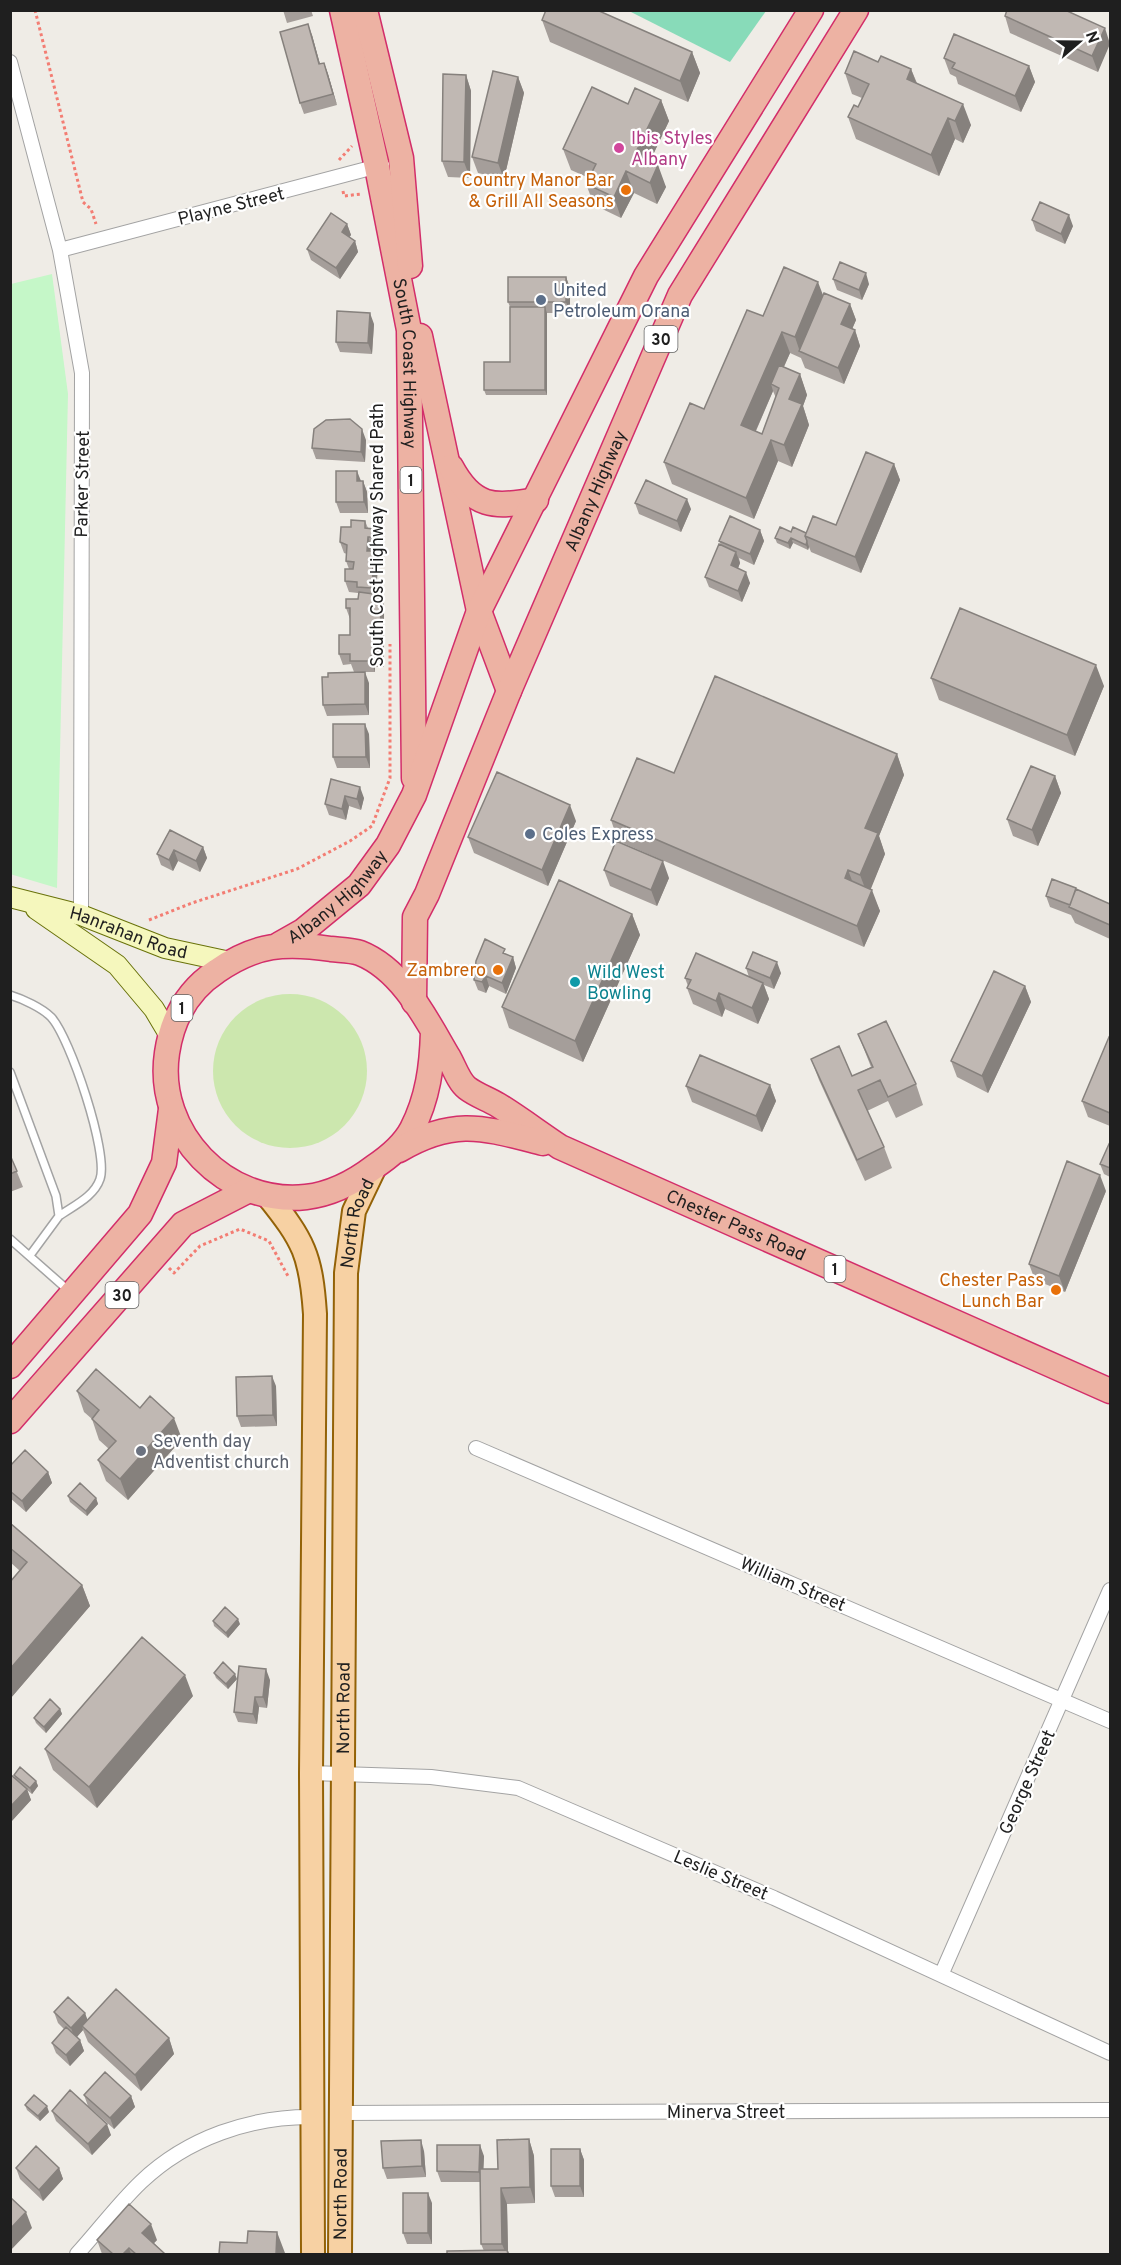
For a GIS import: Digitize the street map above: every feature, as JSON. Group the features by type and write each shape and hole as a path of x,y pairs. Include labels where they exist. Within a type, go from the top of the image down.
{"highway":[{"name":"South Coast Highway","path":"342,10 377,167 409,330 414,795"},
{"name":"South Coast Highway","path":"365,10 401,158 412,299 443,452 479,611 509,691"},
{"name":"Albany Highway","path":"280,944 303,931 359,885 388,845 414,795 479,611 646,276 811,10"},
{"name":"Albany Highway","path":"414,1002 415,916 428,894 509,691 680,295 856,10"},
{"path":"646,276 680,295"},
{"path":"443,452 459,482 468,493 481,501 502,505 536,500"},
{"name":"1","path":"280,944 360,953 392,973 433,1032 427,1090 411,1131 394,1153 359,1178 324,1193 286,1197 258,1192 215,1171 201,1158 178,1127 171,1109 164,1073 170,1036 188,999 202,981 230,962 254,951 280,944"},
{"name":"Chester Pass Road","path":"433,1032 465,1087 496,1104 560,1147 1110,1391"},
{"name":"30","path":"10,1366 74,1295 140,1214 164,1163 171,1109"},
{"name":"Chester Pass Road","path":"394,1153 423,1136 457,1127 486,1129 560,1147"},
{"name":"30","path":"10,1421 183,1224 258,1192"}],"main road":[{"name":"Hanrahan Road","path":"20,900 81,915 165,948 230,962"},
{"name":"Hanrahan Road","path":"20,900 117,964 154,1009 170,1036"},
{"name":"North Road","path":"340,2254 346,1272 354,1211 375,1167"},
{"name":"North Road","path":"258,1192 288,1221 306,1251 313,1287 311,1773 313,2254"}],"street":[{"name":"Parker Street","path":"10,62 60,250 79,343 83,402 81,915"},
{"name":"Playne Street","path":"60,250 340,178 401,158"},
{"name":"William Street","path":"476,1448 1110,1721"},
{"name":"George Street","path":"942,1973 1110,1590"},
{"name":"Leslie Street","path":"311,1773 431,1777 518,1788 942,1973 1110,2053"},
{"name":"Minerva Street","path":"342,2113 1110,2110"},
{"path":"77,2254 142,2181 193,2145 241,2125 293,2117 314,2117"}],"lane":[{"path":"10,995 51,1017 73,1058 101,1157 100,1179 90,1195 59,1216 31,1254"},
{"path":"10,1072 56,1196 59,1216"},
{"path":"10,1239 31,1254 74,1295"}],"path":[{"path":"35,10 83,201 91,208 97,228"},
{"path":"353,145 338,159 340,178 344,196 362,194"},
{"name":"South Cost Highway Shared Path","path":"141,921 297,868 350,841 372,826 390,778 390,638"},
{"path":"174,1273 200,1246 240,1229 269,1241 292,1284"}],"green space":[{"path":"629,11 766,11 730,62"},
{"path":"52,274 68,394 57,888 10,874 11,284"},
{"path":"290,994 319,1000 333,1007 344,1017 354,1028 361,1042 367,1071 361,1100 354,1114 344,1125 333,1135 319,1142 290,1148 261,1142 247,1135 236,1125 226,1114 219,1100 213,1071 219,1042 226,1028 236,1017 247,1007 261,1000"}],"building":[{"path":"546,10 597,10 692,52 680,81 542,20"},
{"path":"1007,10 1065,10 1105,28 1092,56 1005,16"},
{"path":"308,24 319,64 324,63 333,94 300,103 280,32"},
{"path":"954,34 1029,66 1015,96 952,68 955,63 944,58"},
{"path":"854,51 878,62 881,56 911,69 907,79 963,104 955,121 948,118 931,155 848,117 854,105 858,107 869,84 845,73"},
{"path":"493,71 518,77 498,163 472,157"},
{"path":"443,74 466,75 464,162 442,161"},
{"name":"Ibis Styles Albany","path":"592,87 628,104 635,88 661,100 635,154 658,165 650,183 626,171 614,197 586,184 596,164 563,149"},
{"path":"1040,202 1069,215 1061,234 1032,220"},
{"path":"331,213 347,224 342,232 355,241 336,268 307,249"},
{"path":"840,262 866,273 859,290 833,279"},
{"path":"784,267 818,282 795,337 782,332 741,425 762,434 779,388 771,384 779,365 800,374 789,399 802,404 784,445 771,440 746,498 664,462 690,403 704,409 747,310 763,316"},
{"path":"508,277 566,277 566,302 508,302"},
{"path":"824,293 850,304 841,324 855,330 838,368 799,351"},
{"path":"510,307 545,307 545,390 484,390 484,362 510,362"},
{"path":"337,311 370,313 368,343 336,342"},
{"path":"350,419 362,429 361,452 312,448 314,429 326,420"},
{"path":"866,452 894,464 855,557 805,536 813,516 836,525"},
{"path":"336,471 357,471 357,481 363,481 364,502 336,502"},
{"path":"646,480 687,499 677,521 635,503"},
{"path":"730,516 760,530 750,554 719,541"},
{"path":"351,520 365,521 365,528 374,529 374,537 368,537 367,551 374,551 372,588 357,587 357,582 345,581 345,569 353,569 354,562 346,561 347,545 340,542 341,527 351,527"},
{"path":"780,527 791,532 793,527 806,533 806,545 791,538 788,543 775,538"},
{"path":"719,544 736,552 731,565 746,572 738,591 705,577"},
{"path":"359,592 381,595 380,656 371,656 371,661 350,661 350,654 339,654 339,635 350,635 350,608 346,608 346,599 358,599"},
{"path":"960,608 1096,665 1067,735 931,678"},
{"path":"365,672 365,704 323,705 322,677 328,677 328,673"},
{"path":"715,676 897,754 865,828 878,833 860,875 848,870 845,878 872,890 857,926 611,820 637,758 674,773"},
{"path":"333,724 365,724 366,757 333,757"},
{"path":"1031,766 1055,776 1032,830 1007,819"},
{"path":"497,772 570,805 542,870 468,837"},
{"path":"331,779 360,787 357,799 345,796 342,809 325,804"},
{"path":"170,830 203,847 196,861 174,850 169,860 157,854"},
{"path":"616,841 663,861 651,890 604,870"},
{"path":"1052,879 1076,888 1070,905 1046,896"},
{"name":"Wild West Bowling","path":"559,880 632,914 575,1041 502,1007"},
{"path":"1076,889 1110,904 1110,925 1069,907"},
{"path":"485,939 505,949 503,953 513,957 502,983 486,976 482,982 474,980 476,961"},
{"path":"753,952 777,962 770,978 746,968"},
{"path":"696,953 763,983 752,1008 719,993 716,1001 687,988 691,980 685,978"},
{"path":"994,971 1025,986 982,1076 951,1061"},
{"path":"886,1021 916,1084 888,1097 880,1080 858,1090 884,1147 857,1160 811,1059 839,1046 852,1076 873,1067 858,1034"},
{"path":"1110,1038 1110,1113 1082,1101"},
{"path":"700,1055 770,1085 756,1116 686,1086"},
{"path":"1110,1145 1110,1168 1100,1164"},
{"path":"10,1155 17,1171 10,1174"},
{"path":"1067,1161 1100,1175 1059,1276 1029,1264"},
{"path":"96,1369 140,1408 150,1396 174,1418 120,1479 98,1460 116,1441 92,1419 99,1410 77,1391"},
{"path":"272,1376 273,1415 237,1416 236,1377"},
{"path":"25,1450 48,1472 22,1501 10,1491 10,1466"},
{"path":"80,1483 96,1498 86,1511 68,1496"},
{"path":"10,1523 82,1585 10,1669 10,1582 27,1562 10,1548"},
{"path":"225,1607 238,1619 226,1633 213,1621"},
{"path":"142,1637 185,1675 89,1787 45,1749"},
{"path":"223,1662 235,1674 226,1684 214,1673"},
{"path":"239,1666 266,1669 263,1697 255,1697 253,1714 234,1712"},
{"path":"50,1699 60,1709 44,1727 34,1718"},
{"path":"20,1767 36,1781 30,1788 14,1775"},
{"path":"10,1774 27,1789 10,1807"},
{"path":"116,1989 169,2038 135,2075 82,2026"},
{"path":"68,1997 85,2013 71,2028 54,2012"},
{"path":"66,2027 80,2040 66,2055 52,2043"},
{"path":"105,2072 131,2096 110,2118 84,2095"},
{"path":"70,2090 107,2124 88,2144 52,2111"},
{"path":"34,2095 47,2106 38,2116 25,2105"},
{"path":"529,2139 530,2187 501,2188 502,2244 481,2244 480,2169 498,2169 497,2140"},
{"path":"421,2140 422,2166 383,2168 381,2141"},
{"path":"437,2145 480,2145 479,2172 437,2171"},
{"path":"36,2146 59,2168 39,2190 16,2168"},
{"path":"551,2149 580,2149 580,2186 551,2186"},
{"path":"403,2193 428,2193 428,2233 403,2233"},
{"path":"10,2197 26,2212 10,2229"},
{"path":"129,2204 151,2224 142,2233 164,2253 136,2254 129,2248 123,2254 113,2254 97,2240"},
{"path":"248,2231 277,2232 276,2254 219,2254 220,2242 247,2243"},
{"path":"507,2250 508,2254 447,2254 447,2251"}],"place":[{"name":"Ibis Styles Albany","path":"619,148"},
{"name":"Country Manor Bar & Grill All Seasons","path":"626,190"},
{"name":"United Petroleum Orana","path":"541,300"},
{"name":"Coles Express","path":"530,834"},
{"name":"Zambrero","path":"498,970"},
{"name":"Wild West Bowling","path":"575,982"},
{"name":"Chester Pass Lunch Bar","path":"1056,1290"},
{"name":"Seventh day Adventist church","path":"141,1451"}]}
